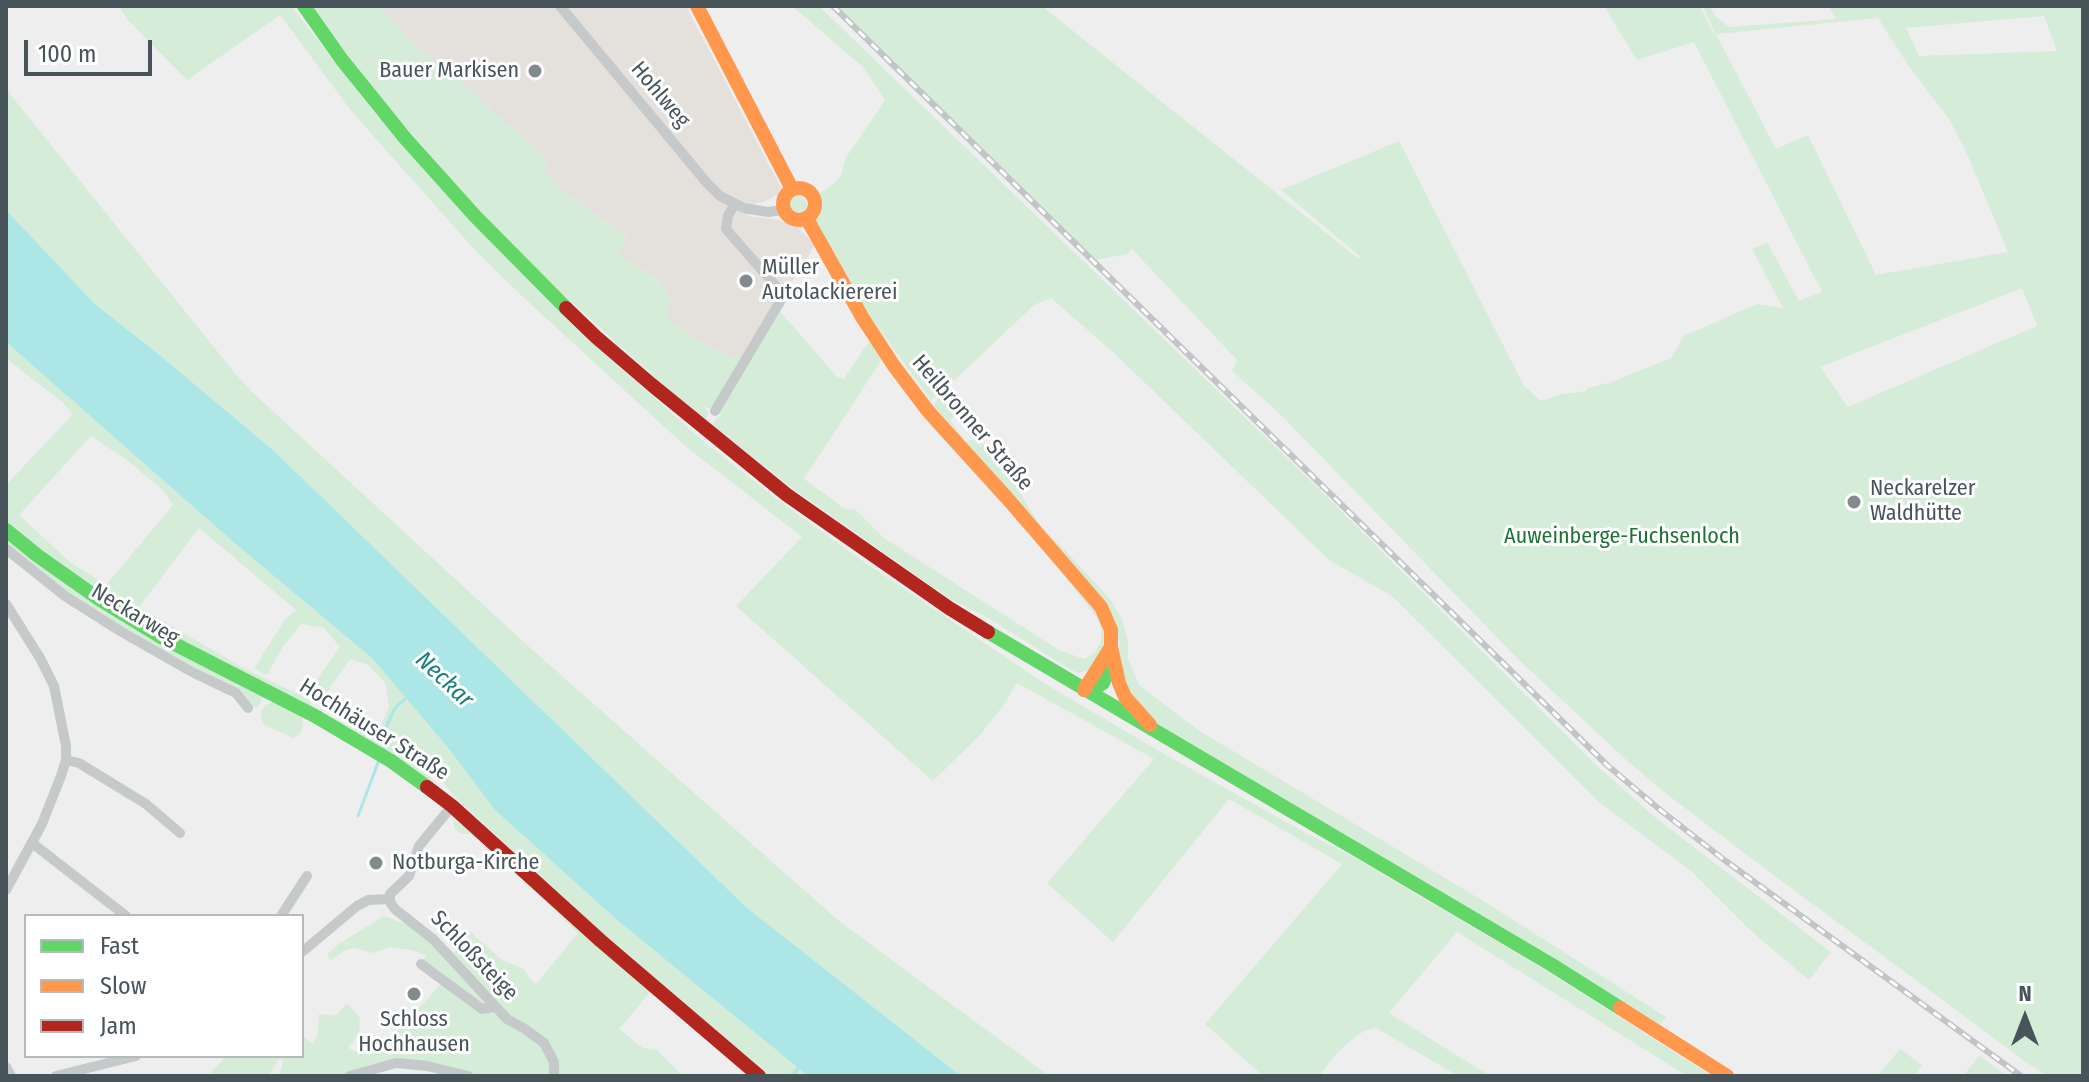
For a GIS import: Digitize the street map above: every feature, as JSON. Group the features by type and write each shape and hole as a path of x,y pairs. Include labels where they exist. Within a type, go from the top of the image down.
{"main road":[{"path":"304,6 373,100 440,178 534,276 596,337 787,495 949,608 1552,965 1727,1076"},
{"name":"Heilbronner Straße","path":"697,6 792,189 807,190 814,197 815,207 807,219 862,317 928,411 1101,607 1111,630 1112,655 1125,697 1155,731"},
{"path":"792,189 784,196 783,210 796,221 807,219"},
{"name":"Hochhäuser Straße","path":"6,530 99,599 161,637 327,723 391,761 452,806 601,941 759,1076"},
{"path":"1084,690 1112,655"}],"street":[{"name":"Hohlweg","path":"560,6 707,183 734,205"},
{"path":"715,411 781,300 782,293 726,229 728,216 734,205 768,212 783,210"},
{"name":"Neckarweg","path":"6,549 65,596 165,657 236,693 248,708"},
{"path":"6,604 54,686 66,746 66,760 42,824 6,890"},
{"path":"66,760 79,763 146,804 180,833"},
{"path":"304,950 357,906 368,900 390,899 390,894 409,876 419,846 452,806"},
{"path":"32,843 75,874 117,914"},
{"path":"282,914 307,876"},
{"name":"Schloßsteige","path":"390,899 396,910 433,939 494,1007 544,1043 554,1062 554,1076"},
{"path":"421,964 482,1009 494,1007"},
{"path":"56,1076 128,1058"},
{"path":"350,1076 388,1070 396,1063 427,1066 468,1076"},
{"path":"6,1067 11,1076"}],"shaded area":[{"path":"379,6 686,6 781,188 778,194 755,203 748,216 779,220 798,228 815,245 788,289 784,287 742,359 730,358 697,340 665,317 671,298 657,279 618,255 627,237 563,191 543,170 547,159 454,76 415,46"}],"green space":[{"path":"119,6 291,6 374,112 609,358 702,440 778,500 1047,685 1166,755 1350,855 1542,968 1712,1076 1687,1076 1457,932 1389,1013 1490,1076 1458,1076 1376,1028 1364,1031 1349,1042 1319,1076 1263,1076 1205,1024 1342,864 1229,799 1113,942 1047,883 1154,759 1017,683 981,734 933,781 736,606 802,537 684,445 474,249 352,112 280,15 187,80 127,19"},
{"path":"312,6 379,6 415,46 454,76 547,159 543,170 563,191 628,238 618,255 657,279 671,298 665,317 697,340 730,358 748,357 779,310 837,377 844,379 870,340 882,359 804,479 844,508 856,510 884,538 1059,650 1084,659 1095,653 1101,641 1098,619 1037,542 930,425 931,422 1038,541 1100,615 1105,643 1094,666 1078,673 1071,670 990,619 950,599 792,488 712,425 718,416 723,417 715,411 703,405 709,413 704,421 693,412 532,266 483,215 353,64"},
{"path":"792,6 819,6 1317,487 1595,764 1656,818 1831,952 1809,980 1751,931 1690,870 1600,803 1392,596 1329,560 1114,353 1051,298 1034,305 942,392 958,413 950,420 966,442 934,406 940,394 931,400 871,318 807,219 815,207 814,197 841,176 845,159 885,100 863,67"},
{"name":"Auweinberge-Fuchsenloch","path":"836,6 1042,6 1359,259 1362,258 1281,190 1399,141 1524,386 1541,401 1586,391 1671,358 1684,336 1757,304 1783,308 1752,249 1767,242 1799,301 1822,292 1694,42 1637,60 1604,6 1700,6 1714,34 1703,6 1710,6 1715,16 1729,27 1836,19 1829,6 2083,6 2083,1076 2047,1076 2026,1062 1664,792 1518,659 1280,414 1232,371 1237,360 1131,248 1128,254 1095,260","holes":["2044,16 2057,51 1919,56 1906,28","1878,18 1908,65 1949,119 1965,149 2008,252 1876,275 1808,135 1776,149 1716,34","2022,288 2037,326 1848,407 1820,367"]},
{"path":"6,89 251,391 527,645 839,921 1049,1076 961,1076 746,907 273,450 95,304 6,210"},
{"path":"798,196 807,205 798,214 789,205"},
{"path":"6,342 231,540 373,659 449,749 495,810 617,920 808,1076 767,1076 528,869 526,863 454,796 439,777 350,720 382,724 389,707 386,684 368,665 350,659 320,702 307,694 340,647 324,628 301,624 282,648 267,675 254,669 285,619 296,610 199,528 139,607 245,669 307,698 312,706 378,738 425,771 438,785 266,690 258,707 248,708 236,693 120,631 6,549 6,485 73,414 6,358","holes":["91,436 163,490 173,505 106,585 70,562 19,515"]},
{"path":"977,438 1003,466 1040,525 966,442"},
{"path":"1046,533 1110,599 1122,619 1128,642 1128,659 1139,685 1198,730 1485,902 1666,1017 1659,1026 1159,725 1127,695 1119,664 1120,646 1115,623"},
{"path":"276,701 302,716 303,728 299,735 293,738 263,724 262,710 265,705"},
{"path":"453,821 470,827 652,990 619,1029 643,1048 657,1050 683,1076 437,1076 438,1069 386,1065 370,1076 279,1076 283,1060 278,1060 269,1076 211,1076 224,1058 304,1058 304,1037 312,1044 317,1037 319,1014 335,1016 347,1003 360,1018 359,1034 348,1048 361,1053 388,1041 444,981 421,964 426,955 389,947 373,953 354,948 330,961 327,954 384,916 418,926 443,950 454,952 465,949 462,935 468,930 501,959 524,969 536,984 578,933 490,849 470,834 455,830"},
{"path":"1900,1049 1922,1065 1914,1076 1877,1076"},
{"path":"1979,1056 2007,1076 1963,1076"}],"water":[{"name":"Neckar","path":"6,210 95,304 273,450 746,907 961,1076 808,1076 617,920 495,810 449,749 373,659 231,540 6,342"}],"waterway":[{"path":"387,739 387,725 395,708 406,698"},
{"path":"358,816 379,760"},
{"path":"792,1076 800,1066"}],"railway":[{"path":"833,6 1607,765 1723,859 2021,1076"}],"traffic: fast":[{"path":"304,6 342,60 405,138 475,216 566,308"},
{"path":"6,530 99,599 161,637 315,716 391,761 427,787"},
{"path":"988,632 1620,1008"},
{"path":"1084,690 1103,683 1113,662"}],"traffic: slow":[{"path":"697,6 792,189"},
{"path":"799,188 811,192 815,204 811,216 799,220 787,216 783,204 787,192 799,188"},
{"path":"807,219 862,317 928,411 1101,607 1111,630 1111,647 1119,683 1125,697 1150,725"},
{"path":"1084,690 1111,647"},
{"path":"1620,1008 1727,1076"}],"traffic: jam":[{"path":"566,308 652,385 787,495 988,632"},
{"path":"427,787 759,1076"}],"place":[{"name":"Bauer Markisen","path":"535,71"},
{"name":"Müller Autolackiererei","path":"746,281"},
{"name":"Neckarelzer Waldhütte","path":"1854,502"},
{"name":"Notburga-Kirche","path":"376,863"},
{"name":"Schloss Hochhausen","path":"414,994"}]}
